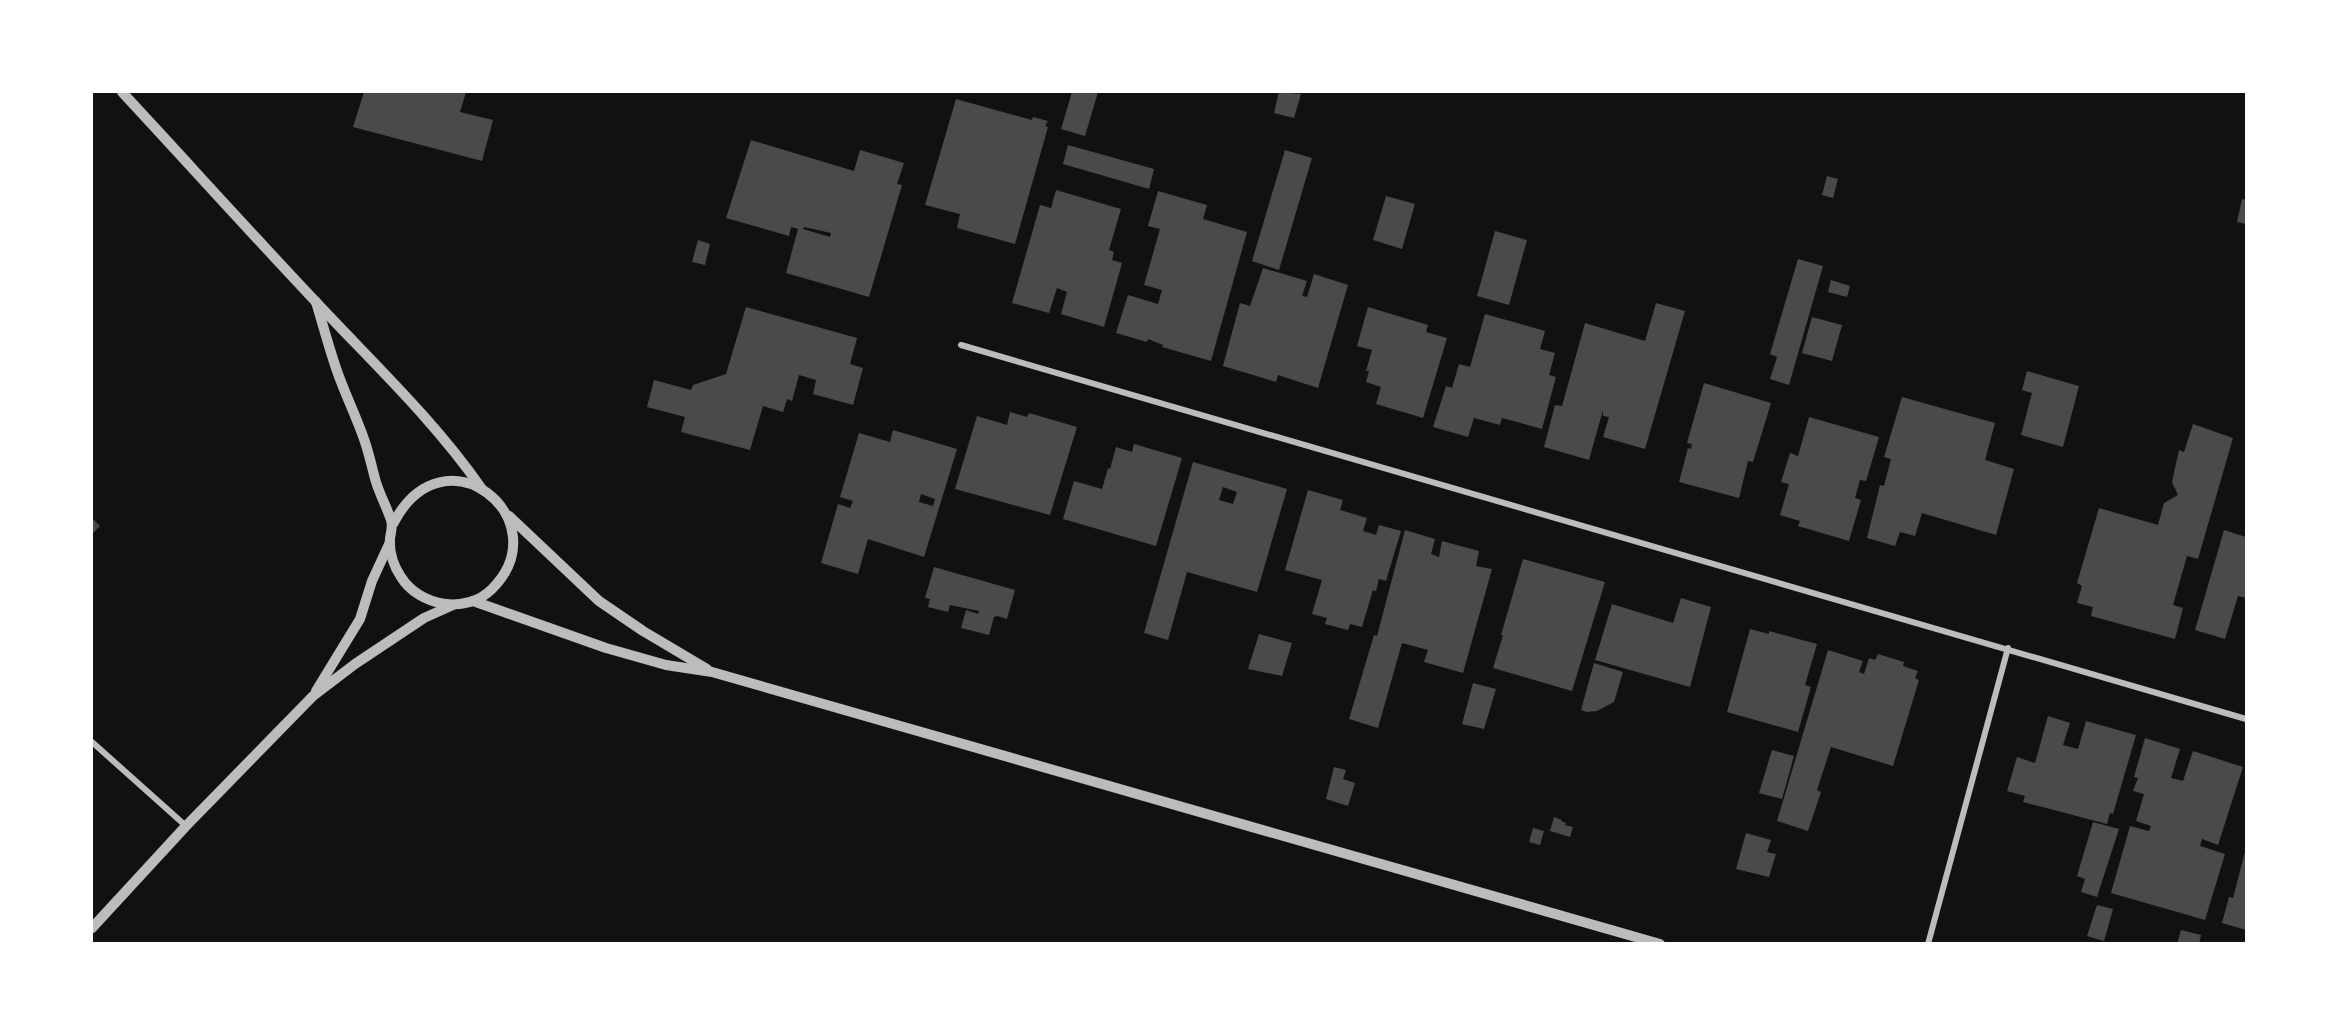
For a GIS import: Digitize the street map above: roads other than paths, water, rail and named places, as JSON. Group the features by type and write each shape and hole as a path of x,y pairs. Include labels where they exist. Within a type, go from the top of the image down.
{"street":[{"path":"122,92 316,302 430,421 456,452 482,489 504,511 599,601 643,631 712,672"},
{"path":"316,302 337,371 393,524"},
{"path":"961,345 2247,719"},
{"path":"312,696 360,619 372,581 390,540 393,524 401,508 413,494 429,485 446,481 465,482 482,489"},
{"path":"92,928 186,826 312,696 424,618 453,605 472,601 488,593 501,580 510,564 513,546 512,528 504,511"},
{"path":"390,540 392,561 401,579 416,593 433,602 453,605"},
{"path":"472,601 616,651 666,665 712,672 1631,939 1660,944"},
{"path":"1928,944 2008,648"},
{"path":"92,742 186,826"}]}
